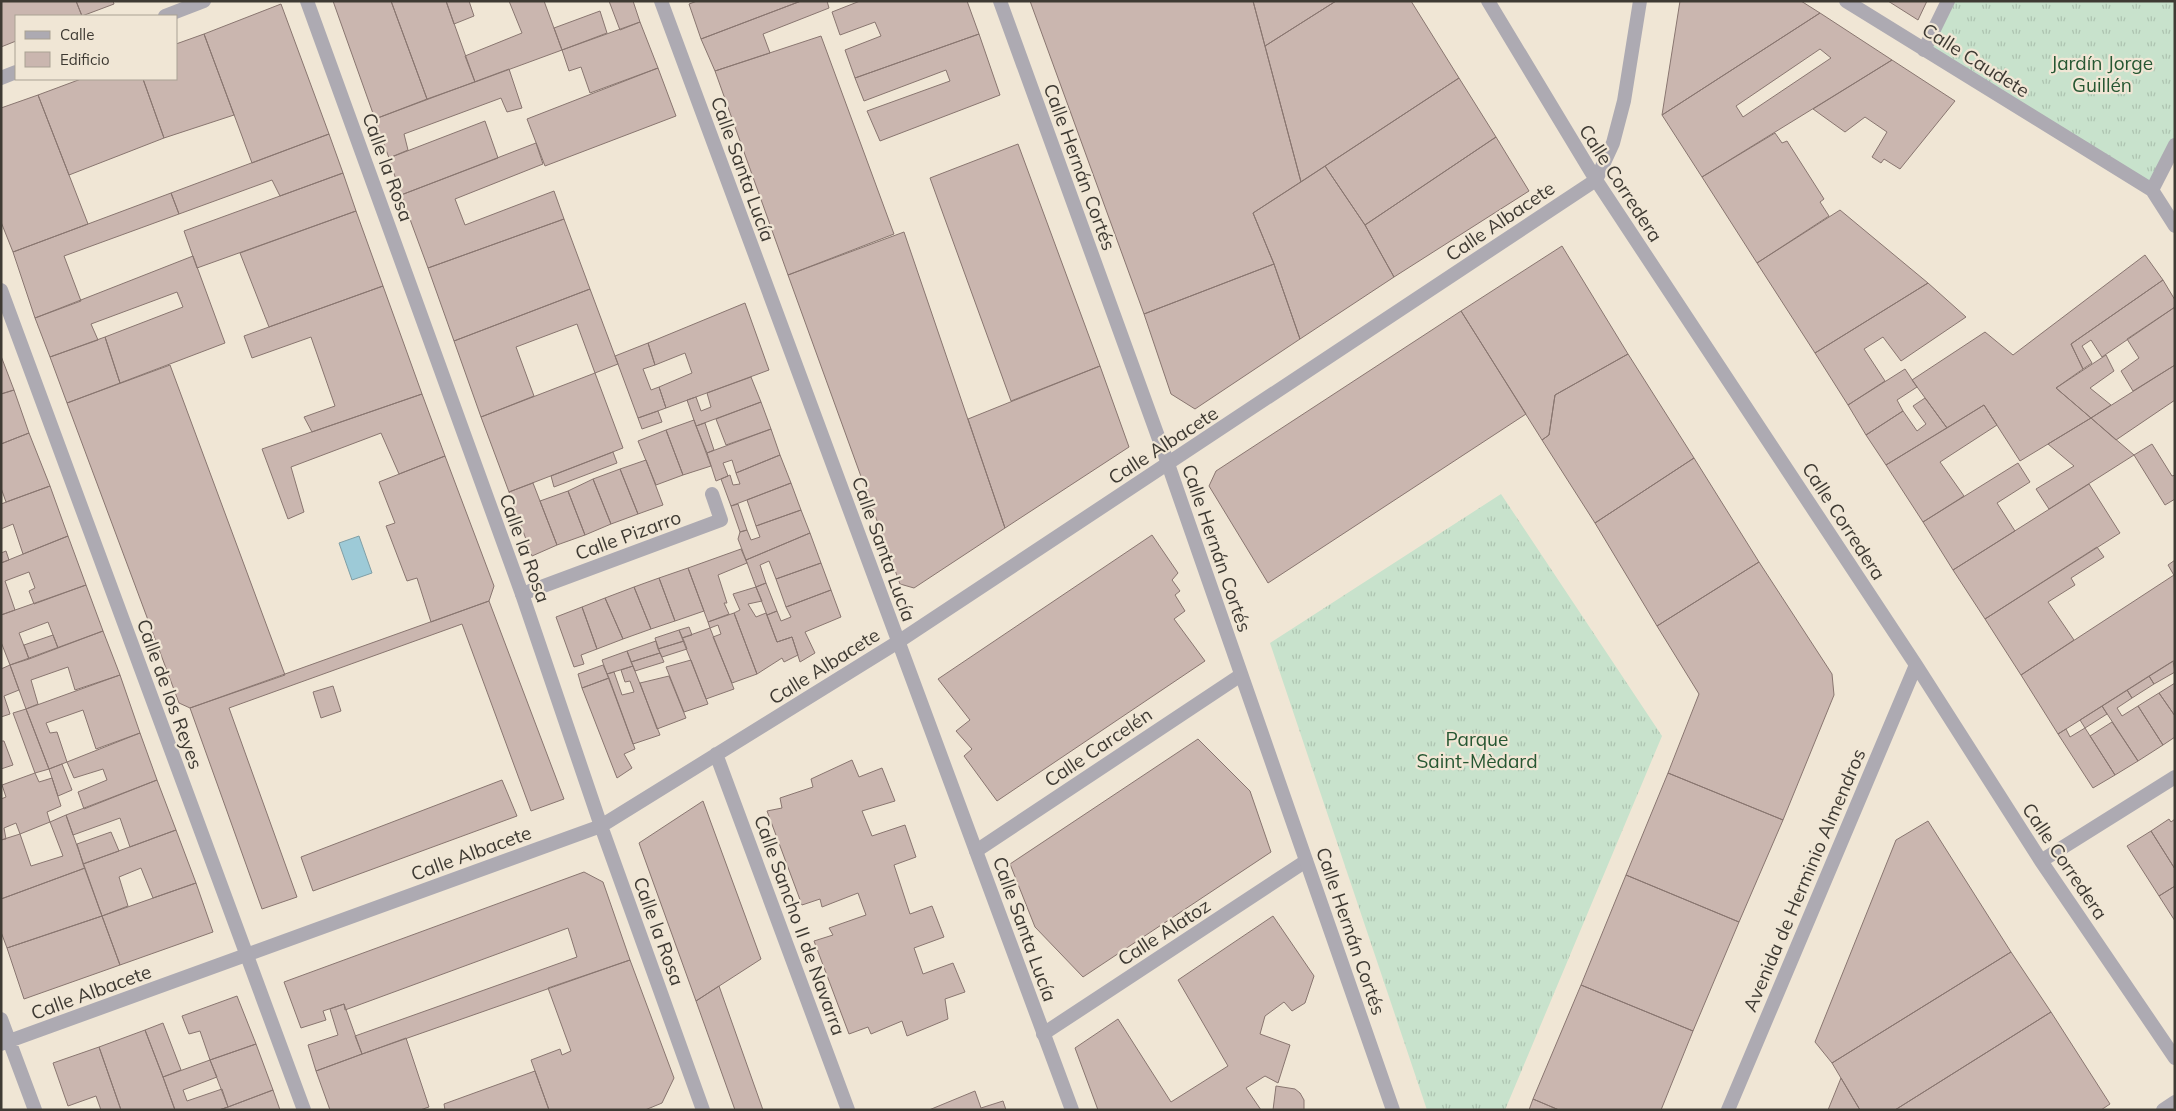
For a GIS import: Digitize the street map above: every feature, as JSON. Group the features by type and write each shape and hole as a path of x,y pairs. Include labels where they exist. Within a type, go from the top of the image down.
{"street":[{"path":"167,15 204,1"},
{"name":"Calle la Rosa","path":"308,1 522,594 601,826 702,1110"},
{"name":"Calle Santa Lucía","path":"661,1 1072,1110"},
{"name":"Calle Hernán Cortés","path":"1000,1 1168,464 1394,1110"},
{"name":"Calle Corredera","path":"1488,1 1596,180 1916,664 2041,861 2175,1058"},
{"path":"1596,180 1613,143 1624,101 1640,1"},
{"name":"Calle Caudete","path":"1846,1 2152,190 2175,226"},
{"path":"1924,50 1948,1"},
{"path":"1,78 15,72"},
{"path":"2152,190 2175,145"},
{"name":"Calle Albacete","path":"5,1043 601,826 898,642 1596,180"},
{"name":"Calle de los Reyes","path":"1,290 304,1110"},
{"name":"Calle Pizarro","path":"522,594 721,520 712,494"},
{"name":"Avenida de Herminio Almendros","path":"1728,1110 1916,664"},
{"name":"Calle Carcelén","path":"976,851 1241,675"},
{"name":"Calle Sancho II de Navarra","path":"716,754 848,1110"},
{"path":"2041,861 2175,777"},
{"name":"Calle Alatoz","path":"1043,1034 1306,861"},
{"path":"1,1019 5,1043 35,1110"},
{"path":"2163,1110 2175,1102"}],"green space":[{"name":"Jardín Jorge Guillén","path":"1948,1 2175,1 2175,145 2152,190 1924,50"},
{"name":"Parque Saint-Mèdard","path":"1501,494 1662,736 1505,1110 1427,1110 1270,643"}],"water":[{"path":"359,536 372,573 352,580 339,543"}],"building":[{"path":"1,1 76,1 82,15 15,15 15,41 1,47"},
{"path":"76,1 113,1 114,4 82,15"},
{"path":"333,1 391,1 427,99 375,119"},
{"path":"391,1 446,1 475,82 427,99"},
{"path":"446,1 469,1 474,16 454,24"},
{"path":"509,1 544,1 562,50 475,82 465,56 522,33"},
{"path":"609,1 633,1 640,22 620,30"},
{"path":"697,1 801,1 701,39 689,4"},
{"path":"801,1 827,1 829,8 763,34 770,53 715,71 701,39"},
{"path":"860,1 967,1 979,34 855,78 845,50 881,36 875,22 840,35 832,12"},
{"path":"1030,1 1253,1 1301,182 1253,213 1274,264 1144,314"},
{"path":"1253,1 1336,1 1265,46"},
{"path":"1336,1 1411,1 1459,78 1301,182 1265,46"},
{"path":"1680,1 1801,1 1820,13 1662,115"},
{"path":"1888,1 1927,1 1918,20"},
{"path":"281,4 329,134 252,163 204,34"},
{"path":"600,11 607,33 562,50 554,28"},
{"path":"1820,13 1892,60 1702,177 1662,115","holes":["1820,49 1831,58 1743,117 1736,106"]},
{"path":"640,22 658,68 590,93 581,67 569,71 562,50"},
{"path":"204,34 234,115 164,138 143,80 178,80 178,43"},
{"path":"979,34 1000,95 880,141 867,111 950,81 946,70 864,101 855,78"},
{"path":"821,36 894,234 788,275 715,71"},
{"path":"1892,60 1955,101 1900,169 1884,159 1881,163 1872,157 1887,132 1865,117 1845,132 1813,109"},
{"path":"658,68 676,116 545,166 527,119"},
{"path":"509,69 522,108 507,112 501,98 404,134 408,150 389,158 375,119"},
{"path":"1459,78 1496,137 1365,225 1325,166"},
{"path":"78,80 143,80 164,138 69,175 38,95"},
{"path":"38,95 88,224 13,252 1,222 1,108"},
{"path":"485,121 498,158 401,195 389,158"},
{"path":"1775,133 1782,143 1787,141 1824,199 1820,202 1829,216 1757,263 1702,177"},
{"path":"329,134 343,173 280,196 272,180 179,214 171,193"},
{"path":"1496,137 1529,191 1394,277 1365,225"},
{"path":"536,143 543,164 455,199 465,225 554,191 564,219 428,268 401,195"},
{"path":"1018,144 1100,366 1011,401 930,178"},
{"path":"1325,166 1365,225 1394,277 1300,339 1274,264 1253,213"},
{"path":"343,173 356,211 197,268 184,231"},
{"path":"171,193 179,214 64,256 81,301 35,318 13,252"},
{"path":"1840,210 1928,283 1815,353 1757,263"},
{"path":"356,211 383,286 269,327 240,253"},
{"path":"564,219 590,289 454,341 428,268"},
{"path":"904,232 1005,528 914,588 900,584 788,275"},
{"path":"1562,246 1628,354 1555,395 1549,435 1542,440 1461,311"},
{"path":"2145,255 2163,280 2071,344 2083,369 2056,388 2091,418 2020,461 1984,405 1947,428 1912,380 1985,332 2013,355"},
{"path":"193,256 225,343 120,383 105,337 183,307 177,292 91,324 98,340 50,357 35,318"},
{"path":"1274,264 1300,339 1195,409 1171,394 1144,314"},
{"path":"2163,280 2175,300 2175,307 2102,357 2091,340 2082,346 2092,363 2083,369 2071,344"},
{"path":"1928,283 1966,317 1901,361 1883,337 1864,349 1885,381 1848,405 1815,353"},
{"path":"383,286 422,394 312,432 304,417 335,406 311,337 252,358 244,336"},
{"path":"590,289 618,364 595,373 577,324 516,347 534,396 481,417 454,341"},
{"path":"745,303 769,370 666,408 659,387 692,373 685,353 655,365 648,343"},
{"path":"2175,307 2175,365 2133,391 2121,371 2139,358 2127,339"},
{"path":"1461,311 1526,414 1268,583 1209,486 1216,471"},
{"path":"105,337 120,383 67,403 50,357"},
{"path":"648,343 655,365 643,369 651,390 659,387 666,408 638,418 615,356"},
{"path":"1628,354 1694,458 1595,523 1542,440 1549,435 1555,395"},
{"path":"2106,355 2114,371 2090,388 2111,405 2091,418 2056,388"},
{"path":"1,356 14,390 1,394"},
{"path":"170,365 285,675 190,708 179,703 67,403"},
{"path":"2175,365 2175,400 2116,440 2091,418"},
{"path":"1100,366 1129,447 1005,528 968,419"},
{"path":"1905,369 1917,387 1897,400 1903,411 1866,435 1848,405"},
{"path":"595,373 623,448 509,492 481,417"},
{"path":"751,377 761,402 696,426 687,400 696,397 701,411 711,407 707,393"},
{"path":"14,390 29,433 1,444 1,394"},
{"path":"422,394 445,456 399,474 381,433 291,467 304,512 288,519 262,449"},
{"path":"1925,398 1947,428 1886,465 1866,435 1903,411 1917,431 1926,424 1913,406"},
{"path":"761,402 771,429 726,445 716,419"},
{"path":"1984,405 1997,425 1940,462 1964,496 1923,522 1886,465"},
{"path":"658,411 662,422 642,429 638,418"},
{"path":"2091,418 2134,455 2049,509 2036,489 2074,466 2048,444"},
{"path":"694,420 711,466 683,475 666,430"},
{"path":"705,423 714,450 707,453 696,426"},
{"path":"771,429 780,455 736,473 732,460 723,463 728,476 716,481 707,453"},
{"path":"666,430 683,475 656,485 638,441"},
{"path":"29,433 50,486 6,502 1,488 1,444"},
{"path":"2152,444 2172,476 2175,475 2175,499 2165,505 2134,455"},
{"path":"613,452 617,463 554,487 551,476"},
{"path":"780,455 791,483 731,506 721,479 730,475 733,485 740,484 736,473"},
{"path":"445,456 494,586 489,601 431,622 417,578 407,581 386,526 395,523 379,482"},
{"path":"1694,458 1759,562 1657,626 1595,523"},
{"path":"646,460 663,505 638,514 620,469"},
{"path":"2018,463 2030,482 1997,503 2015,531 1953,570 1923,522"},
{"path":"620,469 638,514 611,524 593,479"},
{"path":"593,479 611,524 585,535 568,491"},
{"path":"533,483 557,545 532,556 509,492"},
{"path":"791,483 801,510 756,526 747,500"},
{"path":"2089,484 2120,533 1985,619 1953,570"},
{"path":"50,486 68,536 23,554 13,524 1,529 1,504"},
{"path":"568,491 585,535 557,545 540,501"},
{"path":"738,504 747,530 740,532 731,506"},
{"path":"801,510 810,533 746,560 738,539 740,532 747,530 751,540 760,537 756,526"},
{"path":"810,533 821,563 776,579 769,561 760,565 766,583 756,587 746,560"},
{"path":"1152,535 1178,573 1172,580 1180,591 1175,595 1185,611 1174,619 1205,661 997,801 964,756 972,749 956,731 970,720 938,679"},
{"path":"68,536 86,585 34,604 29,591 35,588 29,572 5,581 15,610 1,615 1,563"},
{"path":"2097,547 2104,557 2071,578 2075,585 2048,602 2074,640 2021,675 1985,619"},
{"path":"741,549 747,563 718,575 727,603 724,603 729,614 708,622 688,568"},
{"path":"6,551 9,560 1,563 1,553"},
{"path":"2175,560 2175,577 2168,565"},
{"path":"1759,562 1832,674 1834,695 1783,820 1668,773 1699,694 1657,626"},
{"path":"821,563 831,590 786,607 776,579"},
{"path":"688,568 704,611 675,621 659,578"},
{"path":"2174,575 2175,660 2058,734 2021,675"},
{"path":"659,578 675,621 651,629 634,587"},
{"path":"766,583 777,611 767,615 756,587"},
{"path":"86,585 103,631 58,648 48,622 19,633 29,659 10,665 1,642 1,615"},
{"path":"634,587 651,629 623,639 605,598"},
{"path":"756,587 762,601 748,604 756,617 766,613 777,642 792,637 798,655 784,662 782,658 757,674 734,613 740,610 733,594"},
{"path":"831,590 841,617 805,632 815,653 800,662 792,637 777,642 767,615 777,611 781,621 791,617 786,607"},
{"path":"605,598 623,639 597,649 582,607"},
{"path":"489,601 564,799 531,811 462,624 229,708 297,897 262,909 190,708"},
{"path":"582,607 597,649 581,655 584,664 574,667 556,617"},
{"path":"734,613 757,674 732,683 713,637 721,634 718,625 710,628 708,622"},
{"path":"689,627 692,635 682,638 679,630"},
{"path":"710,628 734,689 706,699 682,638"},
{"path":"679,630 684,641 658,649 655,638"},
{"path":"103,631 120,675 75,690 68,667 31,680 38,704 26,709 10,665"},
{"path":"53,635 58,648 29,659 24,645"},
{"path":"656,641 660,653 631,662 627,651"},
{"path":"684,641 687,649 662,657 658,649"},
{"path":"627,651 633,666 607,674 602,660"},
{"path":"660,653 664,662 635,671 631,662"},
{"path":"691,660 708,704 684,712 666,667"},
{"path":"2173,661 2175,672 2154,684 2149,676"},
{"path":"10,665 19,690 4,696 10,714 1,717 1,669"},
{"path":"603,665 609,678 582,688 578,674"},
{"path":"633,666 660,735 633,744 607,674 614,672 622,695 634,692 630,681 625,682 621,670"},
{"path":"120,675 140,733 96,749 83,710 46,723 50,733 57,732 67,762 49,769 26,709"},
{"path":"669,676 686,718 657,729 640,683"},
{"path":"2149,676 2154,684 2132,698 2127,690"},
{"path":"609,678 635,749 624,754 632,768 617,778 582,688"},
{"path":"2175,683 2175,716 2159,693"},
{"path":"333,686 341,711 321,718 313,692"},
{"path":"2127,690 2132,698 2117,708 2122,716 2138,706 2163,745 2138,761 2102,706"},
{"path":"2159,693 2175,716 2175,737 2163,745 2138,706"},
{"path":"2102,706 2107,714 2085,728 2080,720"},
{"path":"26,709 49,769 35,773 13,713"},
{"path":"2112,722 2138,761 2115,775 2090,736"},
{"path":"2085,728 2115,775 2093,788 2058,734 2066,729 2070,737"},
{"path":"140,733 157,780 84,809 78,792 107,780 103,769 74,778 67,762"},
{"path":"1198,739 1250,791 1271,852 1083,977 1035,927 1010,864"},
{"path":"1,741 4,741 13,765 1,769"},
{"path":"852,760 859,777 882,768 895,801 862,811 872,836 905,825 916,857 894,865 910,914 932,906 944,937 914,948 923,974 953,963 965,992 945,999 948,1019 907,1036 902,1021 871,1034 868,1027 849,1034 814,941 833,935 829,928 866,915 858,893 822,907 820,899 802,905 767,811 782,808 780,798 813,787 811,779"},
{"path":"62,764 72,790 58,796 49,769"},
{"path":"35,773 39,782 52,778 61,806 47,812 50,822 20,834 16,823 4,828 6,839 1,840 1,799 6,797 2,785"},
{"path":"1668,773 1783,820 1739,922 1626,875"},
{"path":"157,780 176,830 130,847 120,818 73,835 66,815"},
{"path":"502,780 517,816 313,891 301,857"},
{"path":"703,801 761,959 696,1001 639,843"},
{"path":"66,815 85,868 1,899 1,840 20,834 31,866 63,856 50,822"},
{"path":"2169,819 2171,822 2175,819 2175,869 2151,831"},
{"path":"1928,821 2011,952 1832,1063 1815,1042 1896,840"},
{"path":"176,830 196,883 153,898 141,868 119,877 128,906 102,916 83,864"},
{"path":"2151,831 2175,869 2175,886 2159,896 2127,846"},
{"path":"111,832 119,851 83,864 77,844"},
{"path":"85,868 102,916 7,948 1,932 1,899"},
{"path":"584,872 603,882 630,960 362,1054 355,1036 577,957 568,928 345,1010 344,1004 323,1011 326,1020 301,1028 284,982"},
{"path":"1626,875 1739,922 1693,1031 1581,985"},
{"path":"196,883 213,932 120,965 102,916"},
{"path":"2175,886 2175,921 2159,896"},
{"path":"102,916 120,965 24,999 7,948"},
{"path":"1273,916 1314,976 1305,1003 1292,1011 1284,1002 1265,1016 1260,1034 1290,1045 1278,1083 1265,1076 1246,1088 1261,1110 1098,1110 1075,1048 1118,1019 1171,1102 1228,1066 1178,980"},
{"path":"2011,952 2051,1012 1895,1110 1860,1110 1832,1063"},
{"path":"630,960 674,1078 662,1103 645,1110 549,1110 531,1060 560,1049 562,1055 571,1051 548,988"},
{"path":"1581,985 1693,1031 1661,1110 1559,1110 1533,1099"},
{"path":"719,986 763,1110 735,1110 696,1001"},
{"path":"237,996 256,1044 210,1060 200,1031 189,1034 182,1016"},
{"path":"344,1004 362,1054 316,1071 308,1045 338,1035 330,1009"},
{"path":"2051,1012 2110,1104 2101,1110 1895,1110"},
{"path":"163,1023 181,1070 163,1077 145,1030"},
{"path":"145,1030 175,1110 121,1110 99,1047"},
{"path":"406,1038 429,1107 420,1110 330,1110 316,1071"},
{"path":"256,1044 273,1090 228,1107 210,1060"},
{"path":"99,1047 121,1110 101,1110 96,1096 68,1106 53,1063"},
{"path":"210,1060 217,1077 183,1090 187,1101 222,1089 228,1107 219,1110 175,1110 163,1077"},
{"path":"535,1071 549,1110 445,1110 444,1104"},
{"path":"1841,1078 1860,1110 1828,1110"},
{"path":"1276,1086 1295,1089 1300,1093 1304,1100 1304,1110 1273,1110"},
{"path":"273,1090 280,1110 219,1110 228,1107"},
{"path":"975,1091 981,1108 1003,1101 1006,1110 929,1110"},
{"path":"1533,1099 1559,1110 1529,1110"}]}
